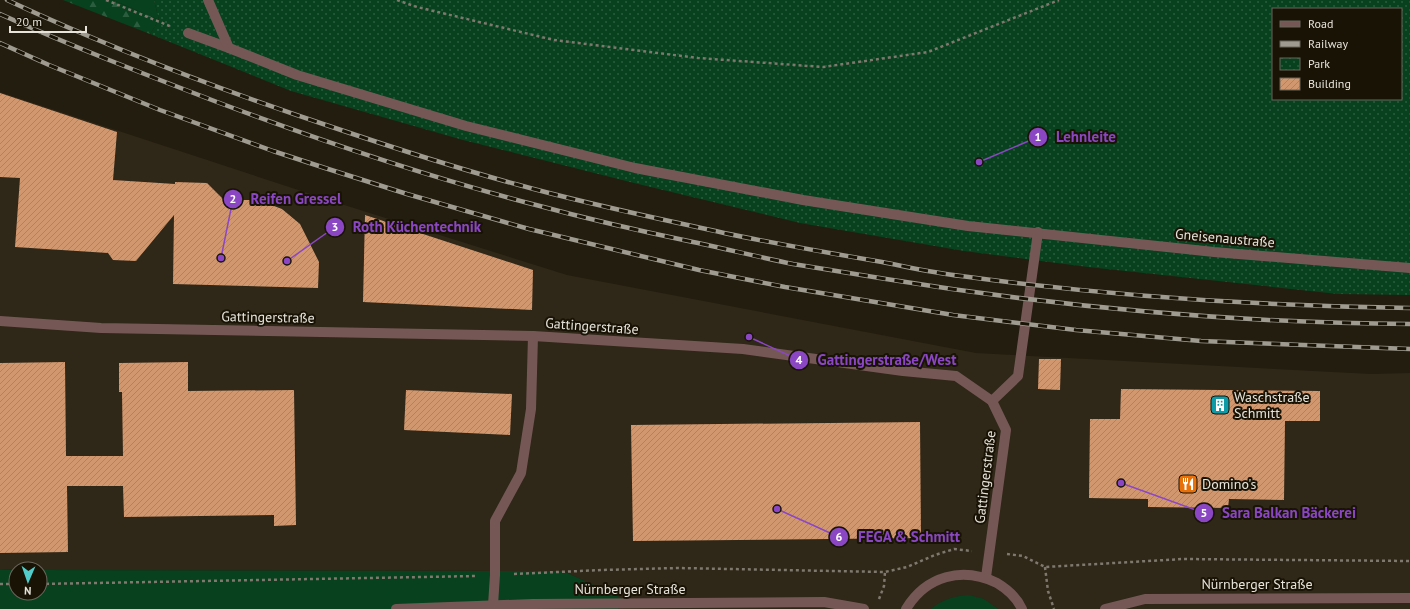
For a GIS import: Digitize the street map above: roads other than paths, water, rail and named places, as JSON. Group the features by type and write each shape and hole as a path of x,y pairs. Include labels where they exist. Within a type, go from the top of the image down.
{"street":[{"path":"208,0 229,48"},
{"name":"Gneisenaustraße","path":"188,33 297,75 466,126 635,168 803,200 968,226 1038,232 1214,252 1410,268"},
{"path":"992,401 1018,376 1038,232"},
{"name":"Gattingerstraße","path":"0,321 101,328 533,336 743,349 903,371 956,376 992,401 1006,430 986,578"},
{"path":"494,605 495,522 521,473 531,409 533,336"},
{"path":"906,609 913,598 928,585 946,576 966,574 986,578 1004,587 1019,602 1022,609"},
{"name":"Nürnberger Straße","path":"1105,609 1145,599 1410,598"},
{"name":"Nürnberger Straße","path":"396,609 494,605 616,606 824,602 864,609"}],"railway":[{"path":"7,0 86,35 167,68 332,127 425,158 545,192 724,233 931,272 1017,283 1185,299 1297,305 1410,308"},
{"path":"0,14 81,49 162,81 335,144 455,183 653,234 793,264 1017,298 1147,312 1213,317 1344,323 1410,324"},
{"path":"0,43 49,65 160,110 273,151 325,168 407,194 529,229 699,270 785,287 953,315 1076,330 1201,341 1410,349"}],"place":[{"name":"Lehnleite","path":"979,162"},
{"name":"Reifen Gressel","path":"221,258"},
{"name":"Roth Küchentechnik","path":"287,261"},
{"name":"Gattingerstraße/West","path":"749,337"},
{"name":"Waschstraße Schmitt","path":"1220,405"},
{"name":"Sara Balkan Bäckerei","path":"1121,483"},
{"name":"Domino's","path":"1188,484"},
{"name":"FEGA & Schmitt","path":"777,509"}]}
